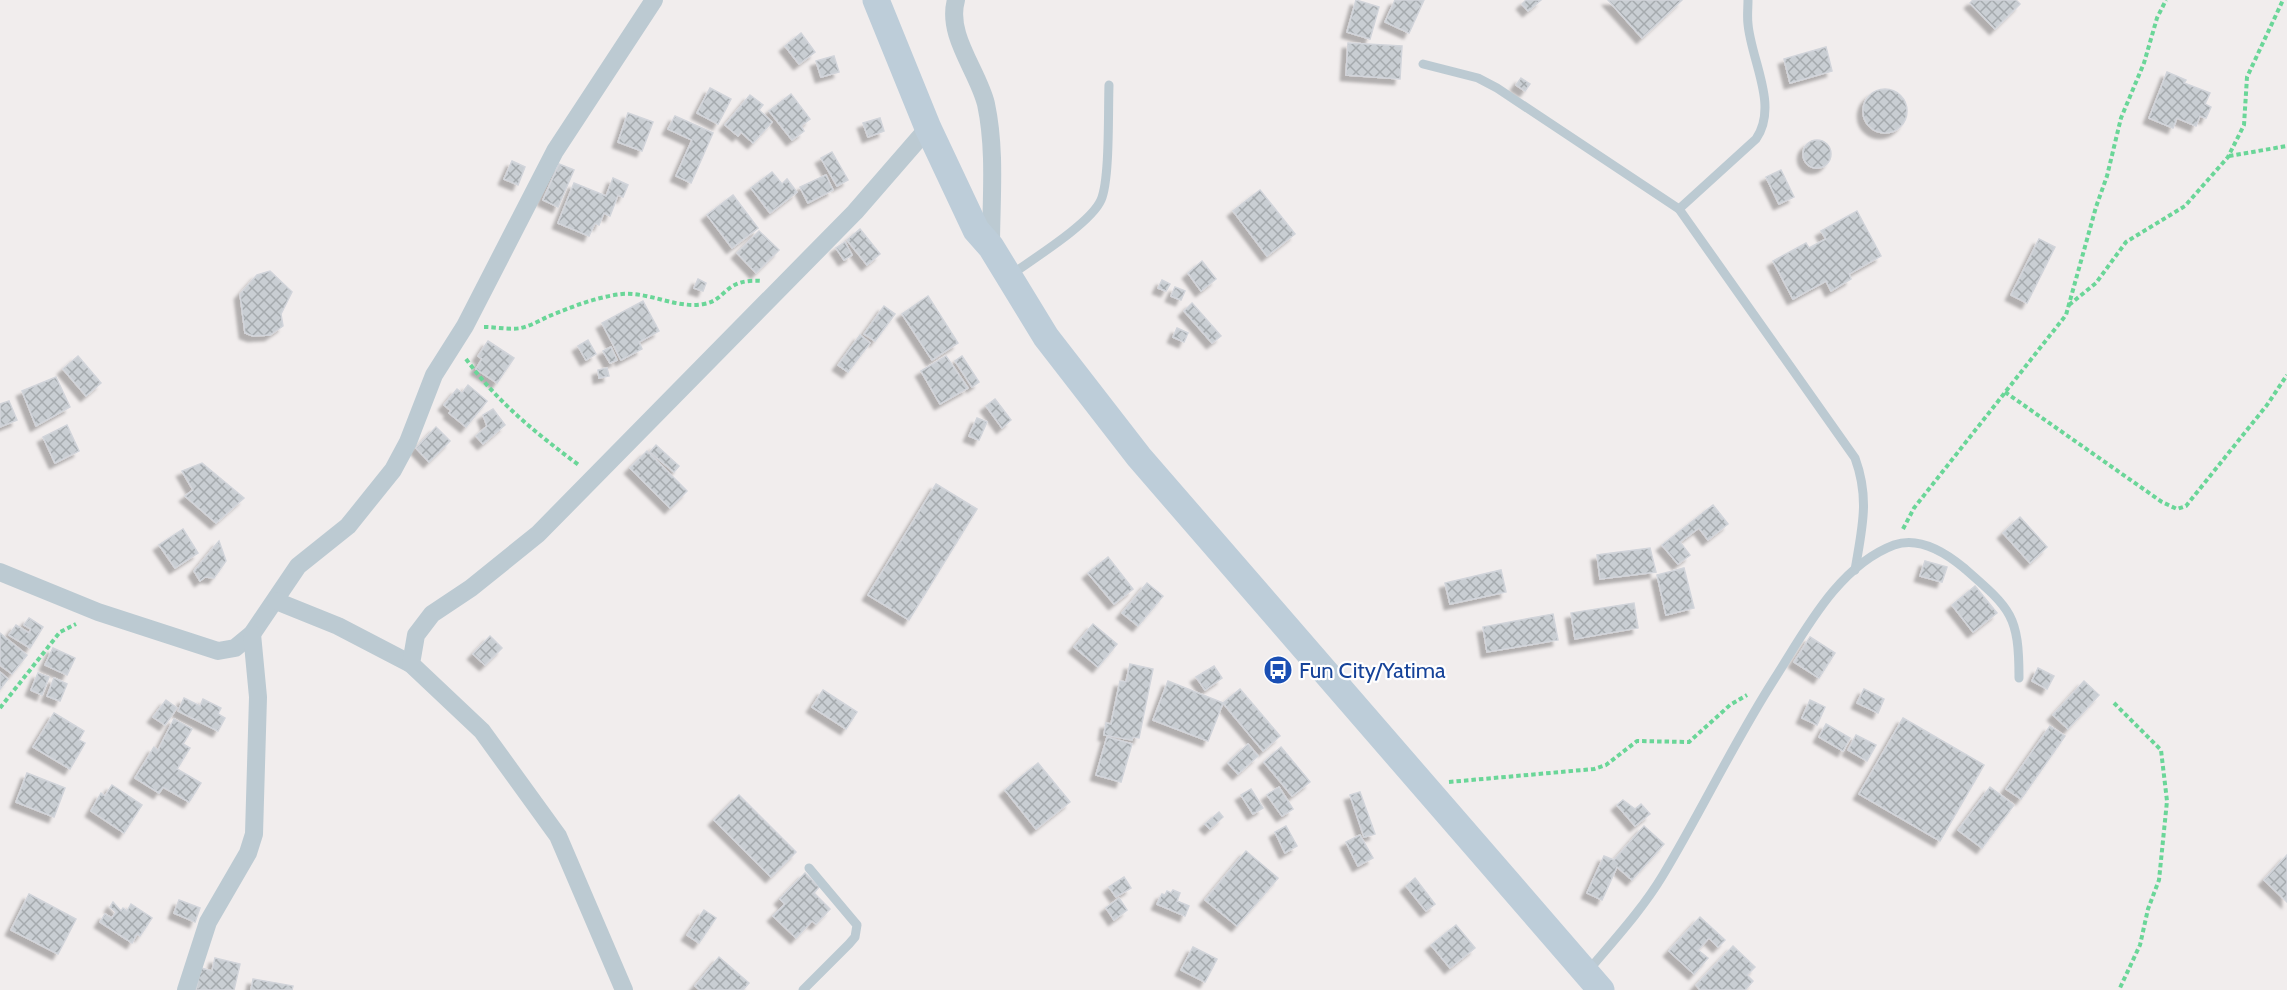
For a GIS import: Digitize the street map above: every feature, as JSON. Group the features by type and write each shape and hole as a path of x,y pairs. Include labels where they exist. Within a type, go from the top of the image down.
{"main road":[{"path":"876,0 928,128 976,230 991,247 1007,277 1046,337 1139,457 1594,982"}],"street":[{"path":"0,572 98,612 218,651 235,648 252,634 298,566 348,526 387,479 408,442 434,375 465,326 555,151 654,0"},
{"path":"956,0 954,24 985,102 990,130 991,247"},
{"path":"411,664 416,635 432,614 471,588 538,534 855,212 928,128"},
{"path":"276,601 338,626 411,664 483,731 558,836 624,990"},
{"path":"186,990 208,921 248,853 254,834 258,697 252,634"}],"lane":[{"path":"1679,208 1756,139 1762,130 1762,86 1748,25 1748,0"},
{"path":"1423,64 1478,78 1497,88 1679,208 1855,458 1864,482 1866,504 1855,570"},
{"path":"1007,277 1065,238 1101,201 1107,147 1109,85"},
{"path":"1594,982 1630,922 1662,876 1751,714 1803,632 1827,600 1855,570 1894,545 1915,543 1934,548 1952,558 2001,600 2013,622 2019,642 2019,678"},
{"path":"803,990 855,937 856,925 808,868"}],"path":[{"path":"1894,545 1914,508 2058,327 2069,305 2107,176 2121,118 2144,63 2157,18 2166,0"},
{"path":"2069,305 2096,282 2126,242 2185,206 2228,157 2244,125 2247,77 2283,0"},
{"path":"2228,157 2287,146"},
{"path":"465,326 521,328 597,299 623,294 644,295 674,304 697,305 710,303 731,285 747,280 786,282"},
{"path":"454,344 487,388 514,415 594,477"},
{"path":"2005,392 2162,502 2177,509 2186,506 2267,405 2287,375"},
{"path":"0,708 60,632 98,612"},
{"path":"1424,785 1594,769 1606,765 1637,741 1689,742 1730,705 1774,678"},
{"path":"2114,703 2161,750 2167,801 2159,880 2148,909 2140,945 2119,990"}],"building":[{"path":"1356,0 1379,7 1370,39 1347,32"},
{"path":"1395,0 1424,0 1409,33 1385,22"},
{"path":"1526,0 1541,0 1528,11 1522,4"},
{"path":"1608,0 1682,0 1642,38"},
{"path":"1973,0 2016,0 2020,4 1995,29 1970,3"},
{"path":"801,33 815,52 799,64 785,46"},
{"path":"1348,43 1402,46 1400,79 1346,75"},
{"path":"1826,47 1832,71 1790,83 1784,59"},
{"path":"834,56 839,72 821,77 816,61"},
{"path":"2167,72 2186,80 2184,83 2210,93 2205,104 2211,107 2206,118 2200,116 2196,126 2177,118 2173,128 2149,118"},
{"path":"1521,78 1530,84 1525,91 1516,85"},
{"path":"710,88 731,99 718,124 697,113"},
{"path":"1885,89 1894,90 1901,95 1906,102 1906,120 1901,127 1894,132 1885,133 1876,132 1869,127 1864,120 1863,111 1864,102 1869,95 1876,90"},
{"path":"791,94 810,119 801,126 804,131 792,140 769,111"},
{"path":"750,95 763,105 759,110 772,122 753,143 741,132 738,136 725,125"},
{"path":"628,113 653,122 642,151 618,142"},
{"path":"675,116 713,133 691,183 676,176 692,140 668,129"},
{"path":"880,118 884,131 868,137 863,123"},
{"path":"1817,140 1827,144 1831,154 1827,164 1817,168 1807,164 1803,154 1807,144"},
{"path":"832,152 848,180 837,186 821,158"},
{"path":"512,161 525,167 518,185 504,179"},
{"path":"559,164 574,170 558,207 543,200"},
{"path":"1781,170 1794,197 1779,204 1766,177"},
{"path":"772,172 782,184 787,179 797,192 770,213 751,188"},
{"path":"826,175 833,190 808,203 800,187"},
{"path":"613,178 628,185 623,197 618,195 610,216 604,213 599,225 595,223 589,236 558,223 574,183 606,196"},
{"path":"1260,190 1295,234 1267,256 1233,211"},
{"path":"733,195 758,228 732,248 707,215"},
{"path":"1857,211 1881,256 1849,274 1851,279 1831,291 1826,281 1793,299 1773,261 1806,243 1809,248 1826,239 1821,231"},
{"path":"860,229 880,254 867,265 847,240"},
{"path":"759,231 779,250 756,273 737,253"},
{"path":"2039,239 2055,247 2027,303 2011,295"},
{"path":"845,242 852,255 844,260 836,248"},
{"path":"1202,261 1216,279 1201,291 1188,273"},
{"path":"270,271 292,292 281,314 283,326 270,335 253,336 245,333 240,294 257,275"},
{"path":"698,279 706,283 703,291 694,288"},
{"path":"1162,280 1170,284 1166,291 1158,288"},
{"path":"1175,287 1185,291 1181,300 1171,296"},
{"path":"928,296 958,343 932,360 902,314"},
{"path":"643,301 659,331 639,342 642,349 621,360 602,323"},
{"path":"1192,303 1221,336 1212,343 1184,311"},
{"path":"884,306 895,314 875,341 864,334"},
{"path":"1177,328 1188,333 1184,342 1173,337"},
{"path":"860,335 870,343 848,372 838,365"},
{"path":"588,340 596,354 586,360 578,346"},
{"path":"488,341 514,358 497,383 476,369 482,359 478,356"},
{"path":"611,347 617,360 610,363 603,351"},
{"path":"78,356 101,383 86,396 63,369"},
{"path":"946,356 968,388 940,404 921,371"},
{"path":"962,356 979,382 972,387 955,361"},
{"path":"607,368 609,376 599,378 598,370"},
{"path":"56,377 70,407 36,426 22,391"},
{"path":"468,385 487,401 466,427 449,413 451,411 444,405 457,389 462,393"},
{"path":"995,399 1011,420 1002,428 986,406"},
{"path":"9,401 17,420 0,427 0,404"},
{"path":"493,409 505,425 483,444 476,436 487,426 483,415"},
{"path":"977,418 987,422 979,440 969,436"},
{"path":"67,425 79,451 55,463 43,437"},
{"path":"436,427 450,441 429,462 416,448"},
{"path":"656,445 679,466 674,472 650,452"},
{"path":"647,451 687,491 670,508 630,468"},
{"path":"202,463 244,498 216,523 185,496 193,490 182,471"},
{"path":"936,484 977,509 909,620 868,595"},
{"path":"1713,505 1728,524 1708,540 1699,528 1680,542 1690,555 1678,564 1662,545"},
{"path":"2020,517 2047,547 2030,563 2003,533"},
{"path":"183,529 198,553 175,568 159,545"},
{"path":"219,541 226,561 214,578 205,577 200,581 194,571"},
{"path":"1650,548 1656,572 1600,579 1597,555"},
{"path":"1108,557 1133,589 1114,604 1088,573"},
{"path":"1925,561 1947,567 1942,582 1920,576"},
{"path":"1684,568 1694,608 1666,615 1657,575"},
{"path":"1501,570 1506,592 1450,604 1445,583"},
{"path":"1147,583 1163,596 1138,626 1122,613"},
{"path":"1975,586 1997,613 1973,632 1952,605"},
{"path":"1634,603 1638,628 1575,639 1571,613"},
{"path":"1553,614 1558,640 1487,652 1483,627"},
{"path":"29,618 43,627 30,648 9,635 16,625 29,633 31,629 24,625"},
{"path":"1093,624 1117,644 1098,667 1074,647"},
{"path":"0,633 27,655 12,674 0,665"},
{"path":"490,636 502,648 485,665 473,654"},
{"path":"1810,637 1835,653 1819,678 1794,662"},
{"path":"53,648 75,658 67,675 45,665"},
{"path":"1130,664 1153,669 1139,738 1133,737 1132,740 1104,735 1106,723 1111,724 1120,681 1126,682"},
{"path":"1214,666 1222,678 1205,690 1196,677"},
{"path":"2038,668 2054,676 2047,689 2032,681"},
{"path":"0,672 8,679 0,689"},
{"path":"38,673 49,677 42,695 31,690"},
{"path":"54,678 67,684 60,701 47,696"},
{"path":"1168,681 1223,703 1208,741 1153,720"},
{"path":"2084,681 2099,695 2068,729 2053,715"},
{"path":"1240,689 1280,736 1263,751 1223,703"},
{"path":"1864,689 1884,699 1878,713 1857,703"},
{"path":"823,690 857,712 846,729 812,707"},
{"path":"184,698 200,706 203,699 221,708 218,714 225,718 218,731 178,711"},
{"path":"166,700 177,708 165,725 153,717"},
{"path":"1810,700 1825,707 1817,725 1802,718"},
{"path":"54,713 84,731 79,740 85,743 70,769 33,747"},
{"path":"1903,718 1984,765 1940,841 1859,794"},
{"path":"174,719 192,729 183,744 190,748 177,769 201,783 189,802 163,787 159,793 135,778 154,747 158,750"},
{"path":"1826,724 1850,738 1843,751 1819,737"},
{"path":"2050,726 2065,736 2021,799 2006,789"},
{"path":"1856,735 1876,745 1867,761 1848,750"},
{"path":"1107,737 1132,744 1121,782 1096,775"},
{"path":"1248,744 1258,756 1238,774 1228,763"},
{"path":"1281,747 1310,782 1292,796 1264,762"},
{"path":"1038,763 1070,802 1036,829 1005,790"},
{"path":"27,773 65,788 54,817 16,802"},
{"path":"112,785 142,805 124,833 91,811 101,793 105,796"},
{"path":"1279,787 1293,809 1282,816 1267,795"},
{"path":"1990,787 2014,805 1982,848 1958,830"},
{"path":"1251,789 1263,808 1253,814 1241,795"},
{"path":"1360,792 1375,834 1364,837 1350,795"},
{"path":"739,795 796,852 771,877 714,820"},
{"path":"1623,800 1635,809 1641,804 1650,814 1635,826 1617,805"},
{"path":"1219,812 1223,817 1210,829 1205,824"},
{"path":"1286,826 1297,846 1285,853 1275,832"},
{"path":"1644,826 1664,844 1632,880 1617,867 1602,900 1587,893 1604,856 1614,860"},
{"path":"1360,835 1373,858 1358,866 1346,842"},
{"path":"1246,851 1278,878 1237,926 1205,900"},
{"path":"2287,855 2287,902 2264,880"},
{"path":"805,873 819,887 814,893 830,909 816,924 812,921 796,938 773,916 785,904 780,899"},
{"path":"1124,877 1131,888 1116,897 1109,887"},
{"path":"1415,878 1435,904 1426,911 1406,886"},
{"path":"1173,890 1180,893 1177,901 1189,906 1185,916 1157,904 1162,894 1165,895 1167,891 1171,893"},
{"path":"29,894 76,919 58,954 11,930"},
{"path":"1119,898 1127,910 1114,920 1106,908"},
{"path":"179,900 200,908 195,922 174,913"},
{"path":"113,902 121,911 123,908 127,911 131,904 152,918 140,936 137,934 132,943 100,922 105,914 112,918 116,912 110,907"},
{"path":"704,910 716,918 699,943 687,935"},
{"path":"1700,917 1725,940 1718,947 1709,938 1698,950 1708,958 1694,974 1669,951"},
{"path":"1456,925 1475,948 1450,968 1431,945"},
{"path":"1733,946 1755,967 1747,975 1753,981 1745,990 1700,990 1696,985"},
{"path":"1193,947 1217,959 1205,982 1181,970"},
{"path":"719,957 749,983 743,990 700,990 695,986"},
{"path":"215,958 240,964 234,990 196,990 201,968 212,971"},
{"path":"253,979 293,986 292,990 251,990"}],"place":[{"name":"Fun City/Yatima","path":"1278,670"}]}
